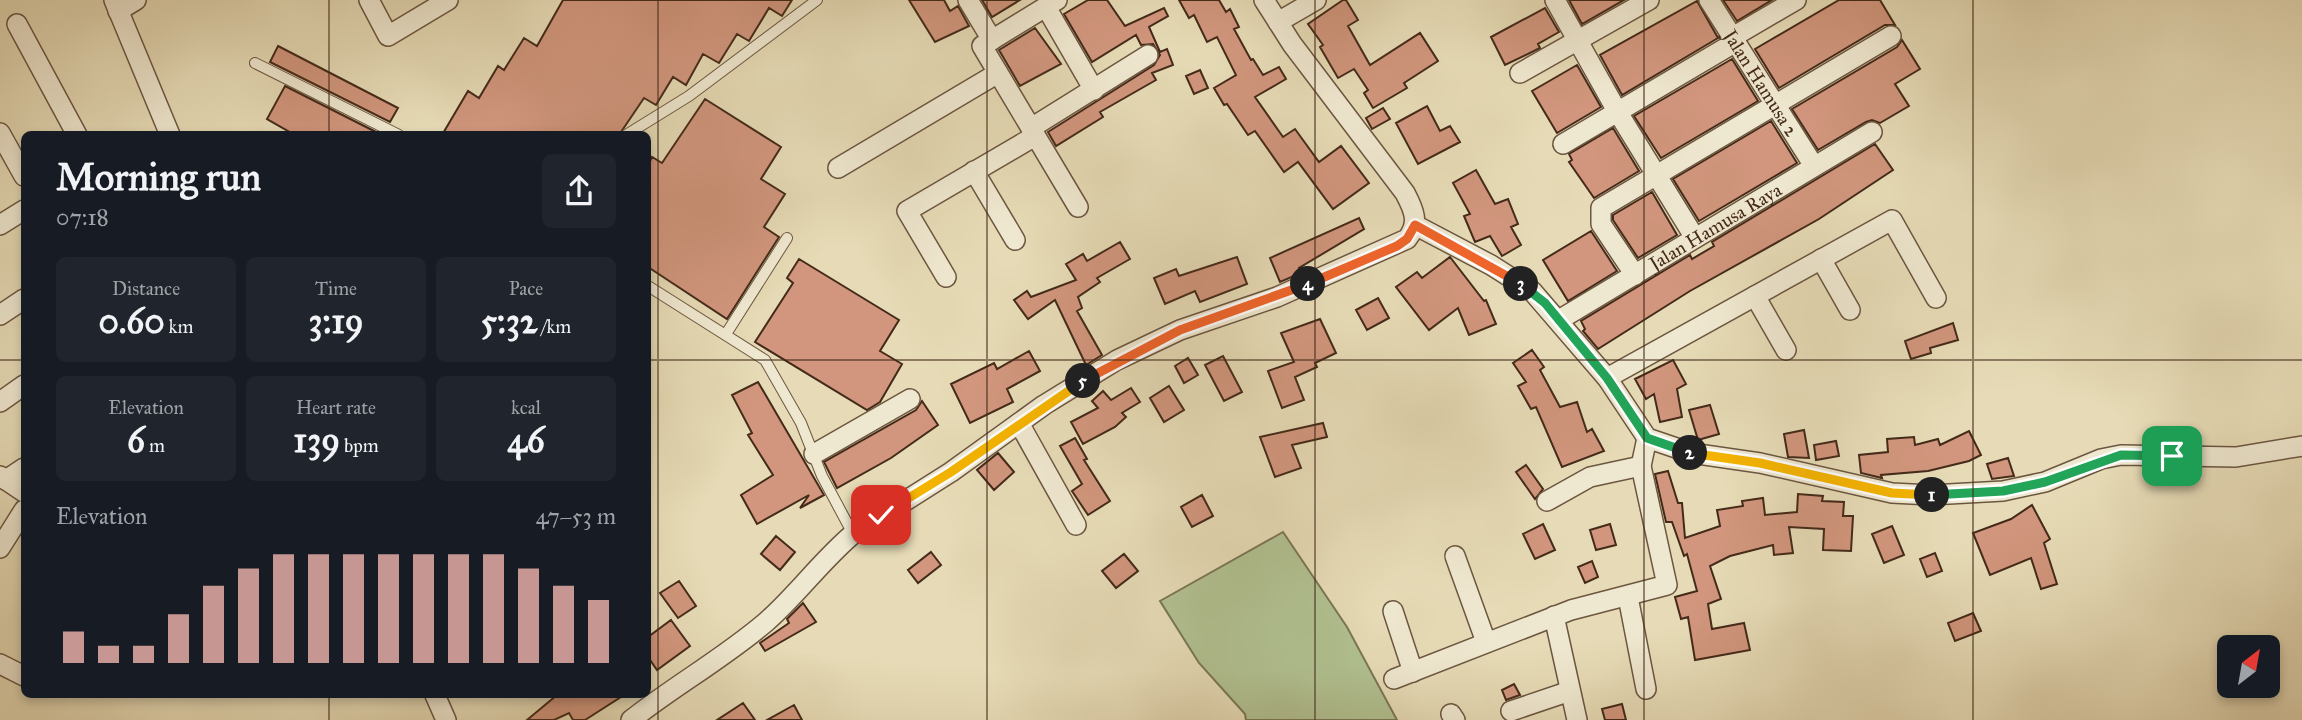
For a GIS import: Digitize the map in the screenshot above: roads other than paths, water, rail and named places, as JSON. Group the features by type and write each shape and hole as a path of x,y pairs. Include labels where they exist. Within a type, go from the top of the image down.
{"street":[{"path":"136,0 116,5 163,131"},
{"path":"369,0 388,36 448,0"},
{"path":"968,0 992,40"},
{"path":"631,720 764,624 806,584 827,556 853,534 951,472 1018,423 1117,360 1180,330 1277,298 1397,246 1407,239 1415,225 1414,210 1405,193 1264,0"},
{"path":"1278,22 1316,0"},
{"path":"1555,0 1617,111 1695,238"},
{"path":"1520,73 1649,0"},
{"name":"Jalan Hamusa 2","path":"1709,0 1814,166"},
{"path":"1563,144 1796,0"},
{"path":"1078,207 982,46 1052,4 1094,90"},
{"path":"17,24 75,131"},
{"path":"1635,275 1601,224 1601,208 1891,36"},
{"path":"946,277 907,211 974,171 1149,55"},
{"path":"838,168 998,73"},
{"name":"Jalan Hamusa Raya","path":"1559,320 1872,132"},
{"path":"0,133 21,171"},
{"path":"974,171 1015,240"},
{"path":"0,225 21,212"},
{"path":"1607,378 1892,220 1936,298"},
{"path":"1415,225 1491,265 1532,291 1607,378 1647,438 1691,453 1760,463 1892,493 1931,495 2003,491 2045,482 2121,455 2236,457 2302,446"},
{"path":"1821,259 1850,310"},
{"path":"1755,296 1786,350"},
{"path":"0,315 21,301"},
{"path":"0,402 21,387"},
{"path":"814,454 910,399"},
{"path":"1018,423 1076,525"},
{"path":"1393,611 1404,676 1554,616 1667,585 1641,466 1647,438"},
{"path":"1546,500 1590,477 1641,466"},
{"path":"3,478 21,469"},
{"path":"3,478 21,490"},
{"path":"0,548 21,515"},
{"path":"1455,555 1486,642"},
{"path":"1628,597 1646,689"},
{"path":"1554,616 1577,720"},
{"path":"0,664 21,674"},
{"path":"1511,711 1570,691"},
{"path":"436,698 446,720"}],"lane":[{"path":"632,131 689,96 817,0"},
{"path":"255,63 392,131"},
{"path":"726,334 787,238"},
{"path":"651,288 765,360 853,534"}]}
